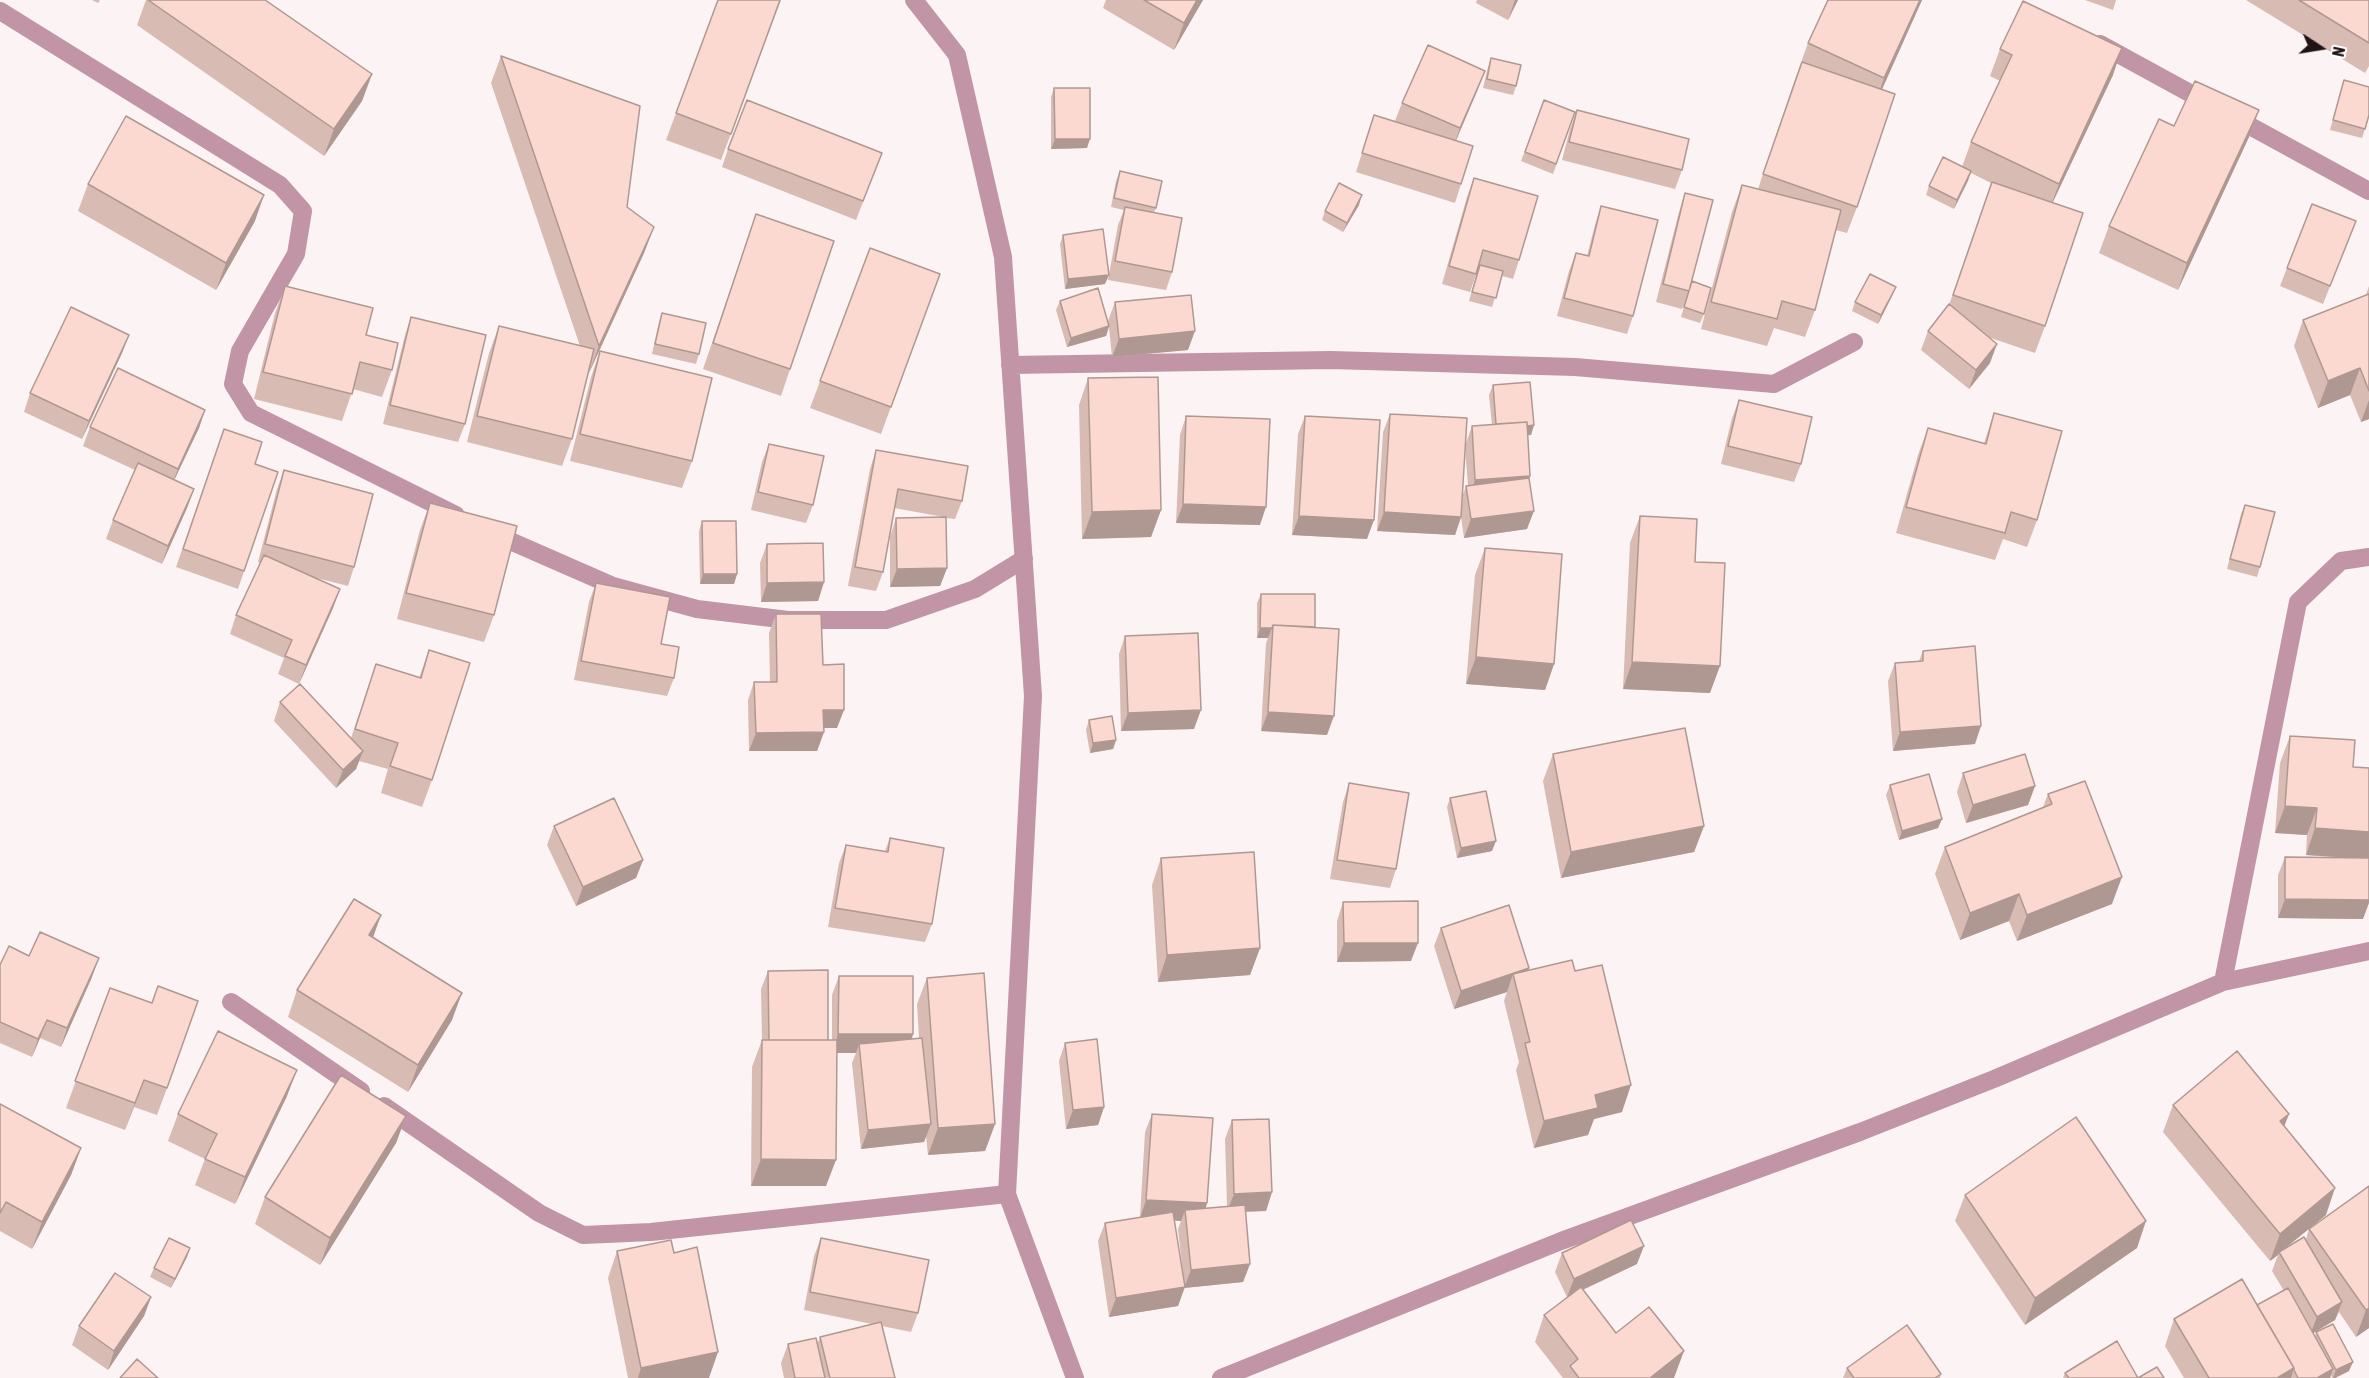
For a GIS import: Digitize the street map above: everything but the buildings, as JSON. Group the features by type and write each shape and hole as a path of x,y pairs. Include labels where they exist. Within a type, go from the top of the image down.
{"street":[{"path":"914,0 957,55 1003,257 1033,696 1007,1194 1075,1378"},
{"path":"0,11 280,185 303,211 296,254 240,351 233,384 251,413 496,536 613,586 697,609 788,620 885,620 975,589 1024,559"},
{"path":"2081,34 2369,191"},
{"path":"1010,365 1331,360 1575,366 1774,384 1854,342"},
{"path":"2223,982 2298,602 2341,561 2369,557"},
{"path":"1221,1378 1561,1241 1860,1132 1994,1079 2223,982 2369,951"},
{"path":"231,1002 530,1206 583,1235 651,1232 1007,1194"}]}
